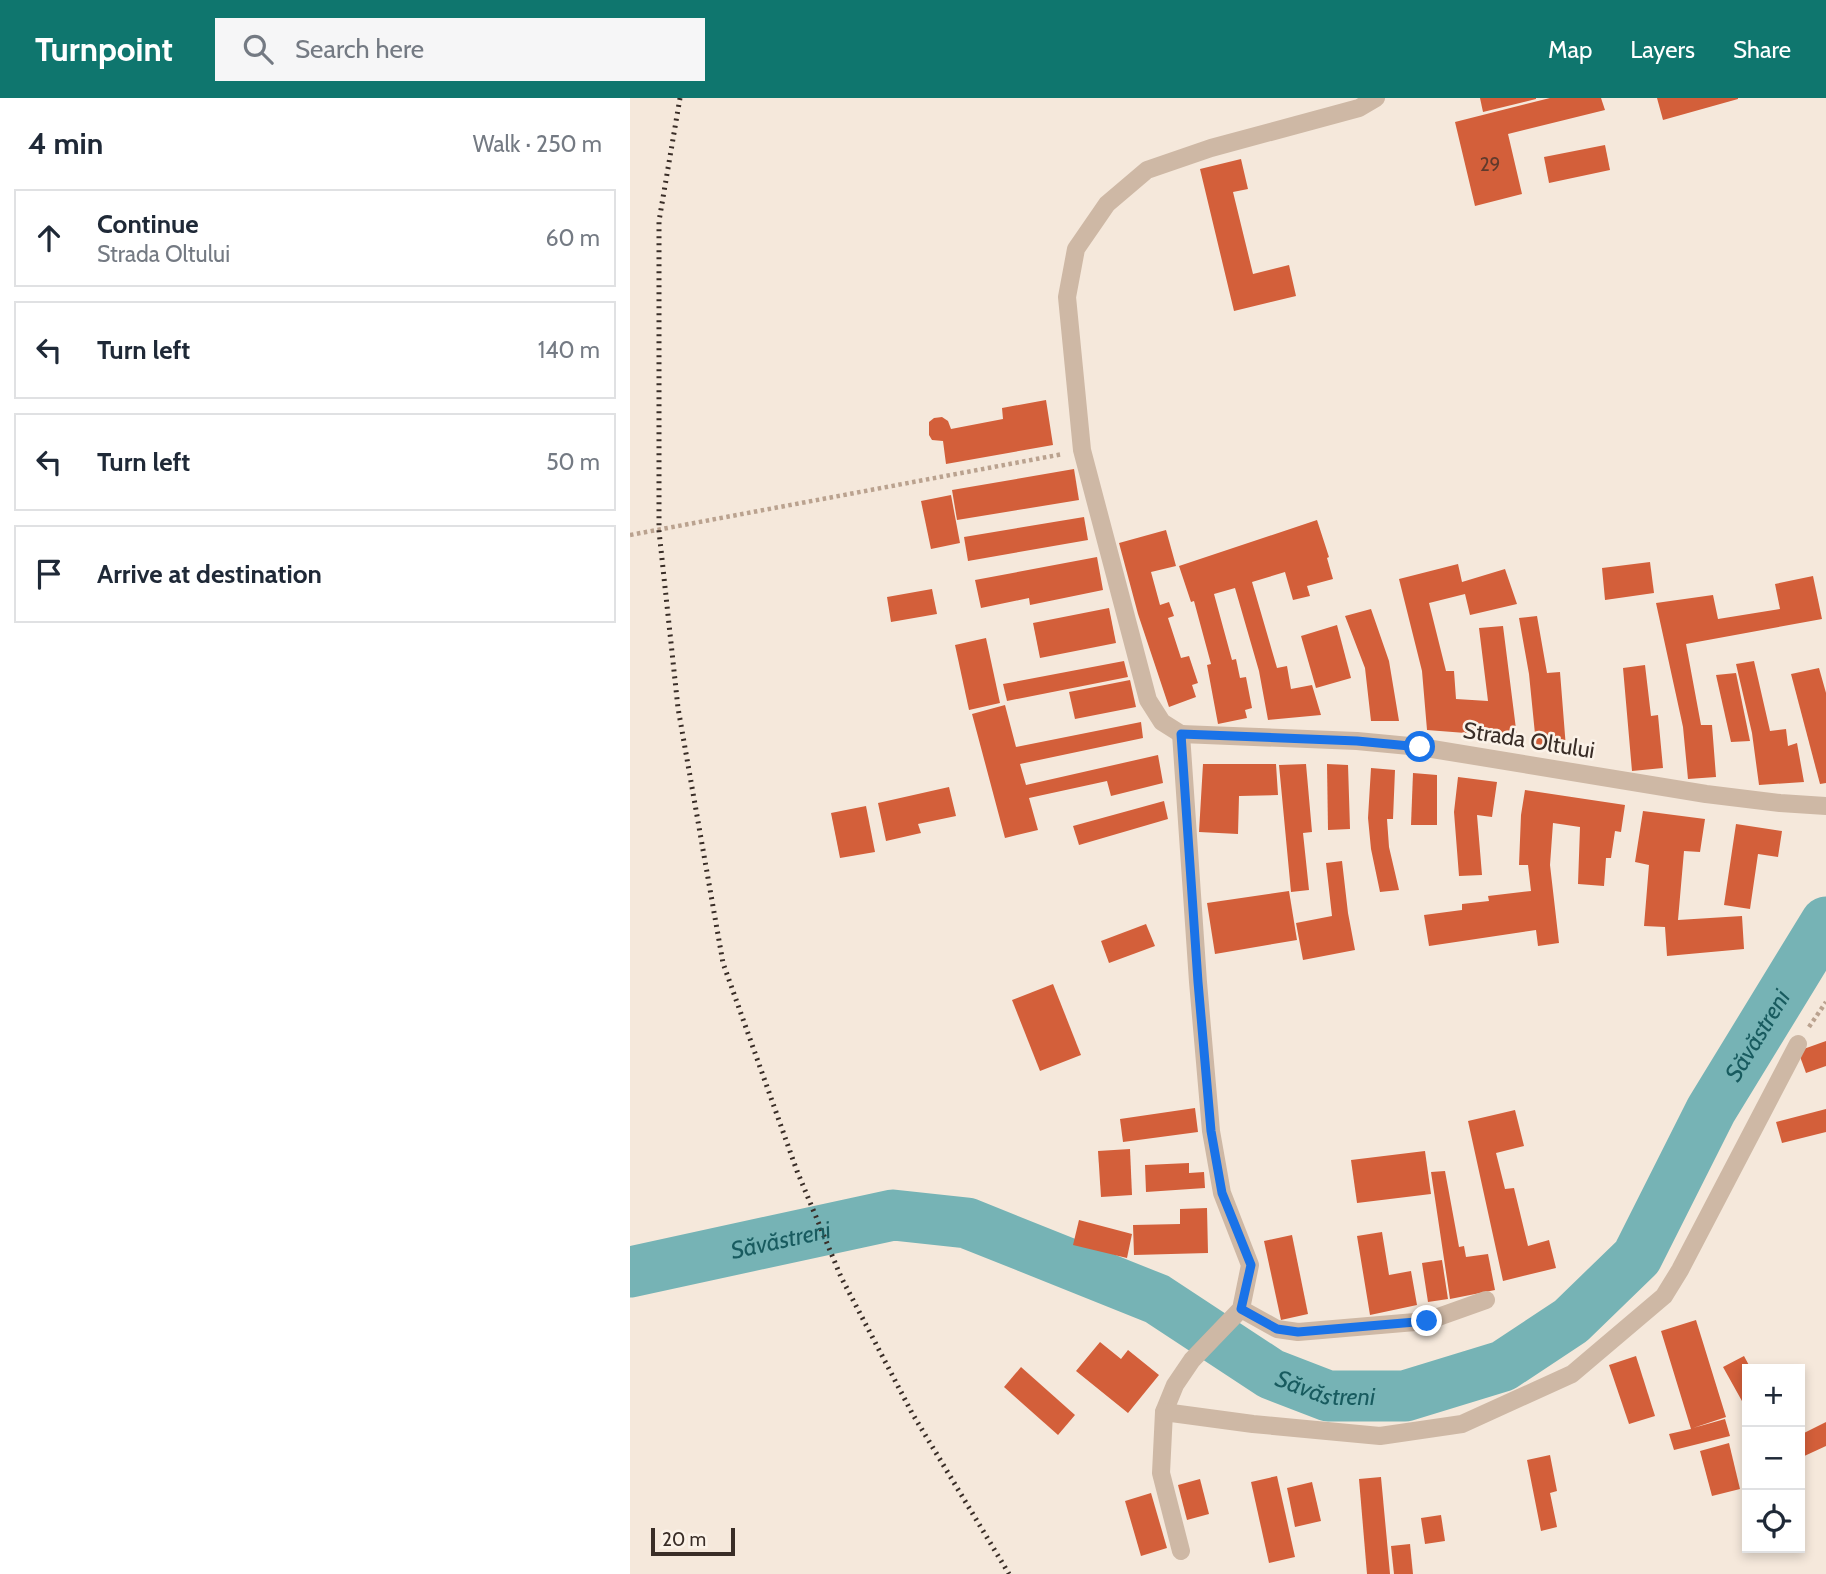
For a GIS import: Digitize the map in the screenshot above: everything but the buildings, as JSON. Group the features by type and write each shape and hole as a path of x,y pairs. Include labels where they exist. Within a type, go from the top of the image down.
{"street":[{"path":"1181,1551 1161,1473 1164,1412 1175,1385 1192,1360 1241,1309 1251,1265 1222,1193 1211,1131 1181,734 1162,722 1148,700 1082,450 1067,297 1076,249 1107,204 1147,170 1211,148 1359,108 1376,98"},
{"name":"Strada Oltului","path":"1181,734 1345,740 1420,747 1706,794 1826,806"},
{"path":"1164,1412 1380,1436 1462,1424 1572,1374 1664,1296 1798,1045"},
{"path":"1241,1309 1277,1329 1298,1332 1427,1321 1486,1300"}],"path":[{"path":"630,535 1082,450"}],"waterway":[{"name":"Săvăstreni","path":"630,1272 893,1215 967,1223 1157,1299 1271,1374 1328,1396 1405,1396 1503,1366 1571,1321 1637,1257 1711,1110 1826,922"}],"railway":[{"path":"680,98 659,221 659,531 678,708 723,963 797,1171 841,1277 912,1413 1009,1574"}],"route":[{"path":"1420,747 1357,741 1181,734 1211,1131 1222,1193 1251,1265 1241,1309 1277,1329 1298,1332 1427,1321"}]}
